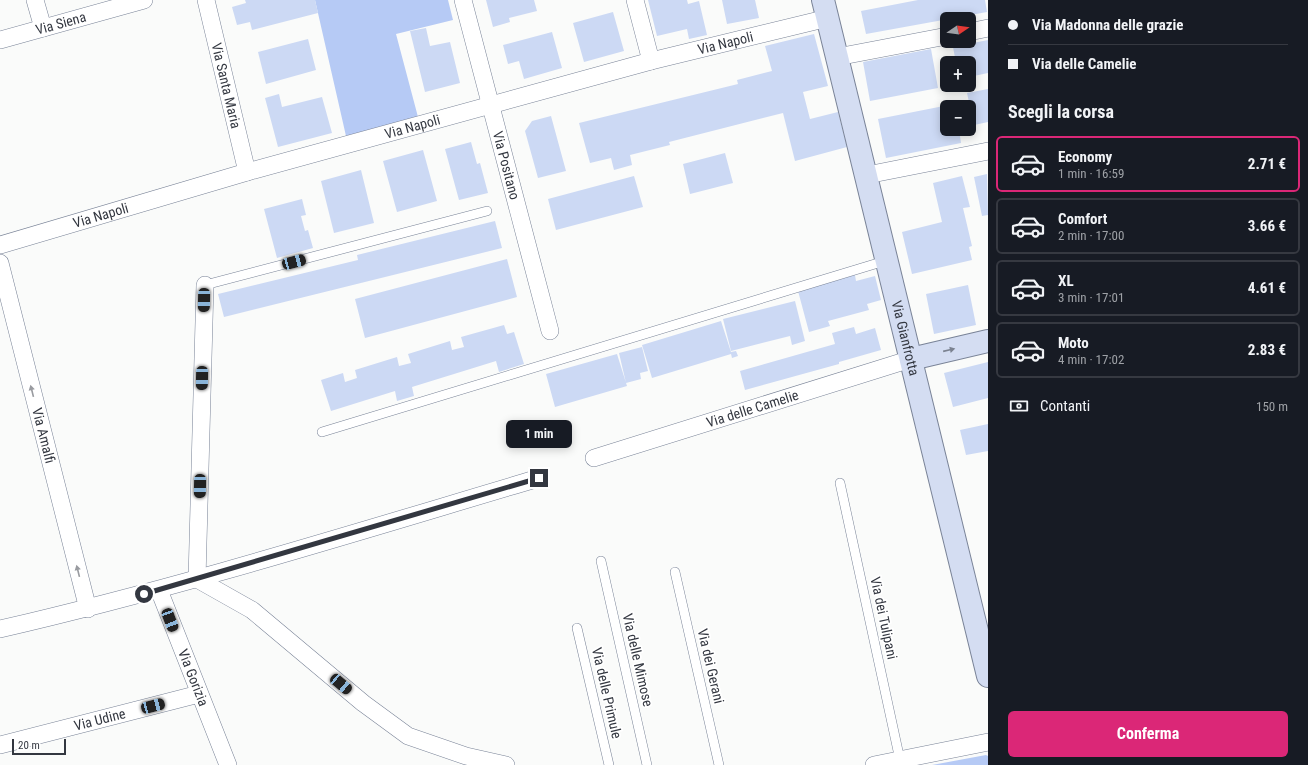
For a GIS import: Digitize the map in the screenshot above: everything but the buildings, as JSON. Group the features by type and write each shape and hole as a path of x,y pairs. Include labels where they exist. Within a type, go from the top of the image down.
{"street":[{"path":"35,0 43,28"},
{"name":"Via Siena","path":"0,40 144,0"},
{"name":"Via Santa Maria","path":"206,0 247,172"},
{"name":"Via Positano","path":"463,0 550,331"},
{"path":"635,0 651,61"},
{"name":"Via Napoli","path":"0,245 247,172 651,61 825,9"},
{"name":"Via Gianfrotta","path":"825,9 888,260 988,676"},
{"path":"976,31 988,28"},
{"path":"838,57 940,37"},
{"path":"867,175 988,151"},
{"name":"Via Amalfi","path":"0,263 88,609"},
{"path":"197,579 205,285"},
{"path":"911,359 988,341"},
{"name":"Via delle Camelie","path":"594,458 911,359"},
{"path":"0,629 88,609 159,590 539,478"},
{"path":"197,579 252,610 363,703 408,736 465,760 506,765"},
{"name":"Via Gorizia","path":"159,590 228,765"},
{"name":"Via Udine","path":"0,745 199,694"},
{"path":"874,765 988,742"}],"lane":[{"path":"205,285 486,210"},
{"path":"322,432 888,260"},
{"name":"Via dei Tulipani","path":"840,483 900,760"},
{"name":"Via delle Mimose","path":"601,562 647,765"},
{"name":"Via dei Gerani","path":"675,572 719,765"},
{"name":"Via delle Primule","path":"577,628 609,765"}],"shaded area":[{"path":"315,0 448,0 453,20 396,34 418,117 346,136"},
{"path":"986,755 988,756 988,765 932,765"}],"route":[{"path":"144,594 539,478"}]}
